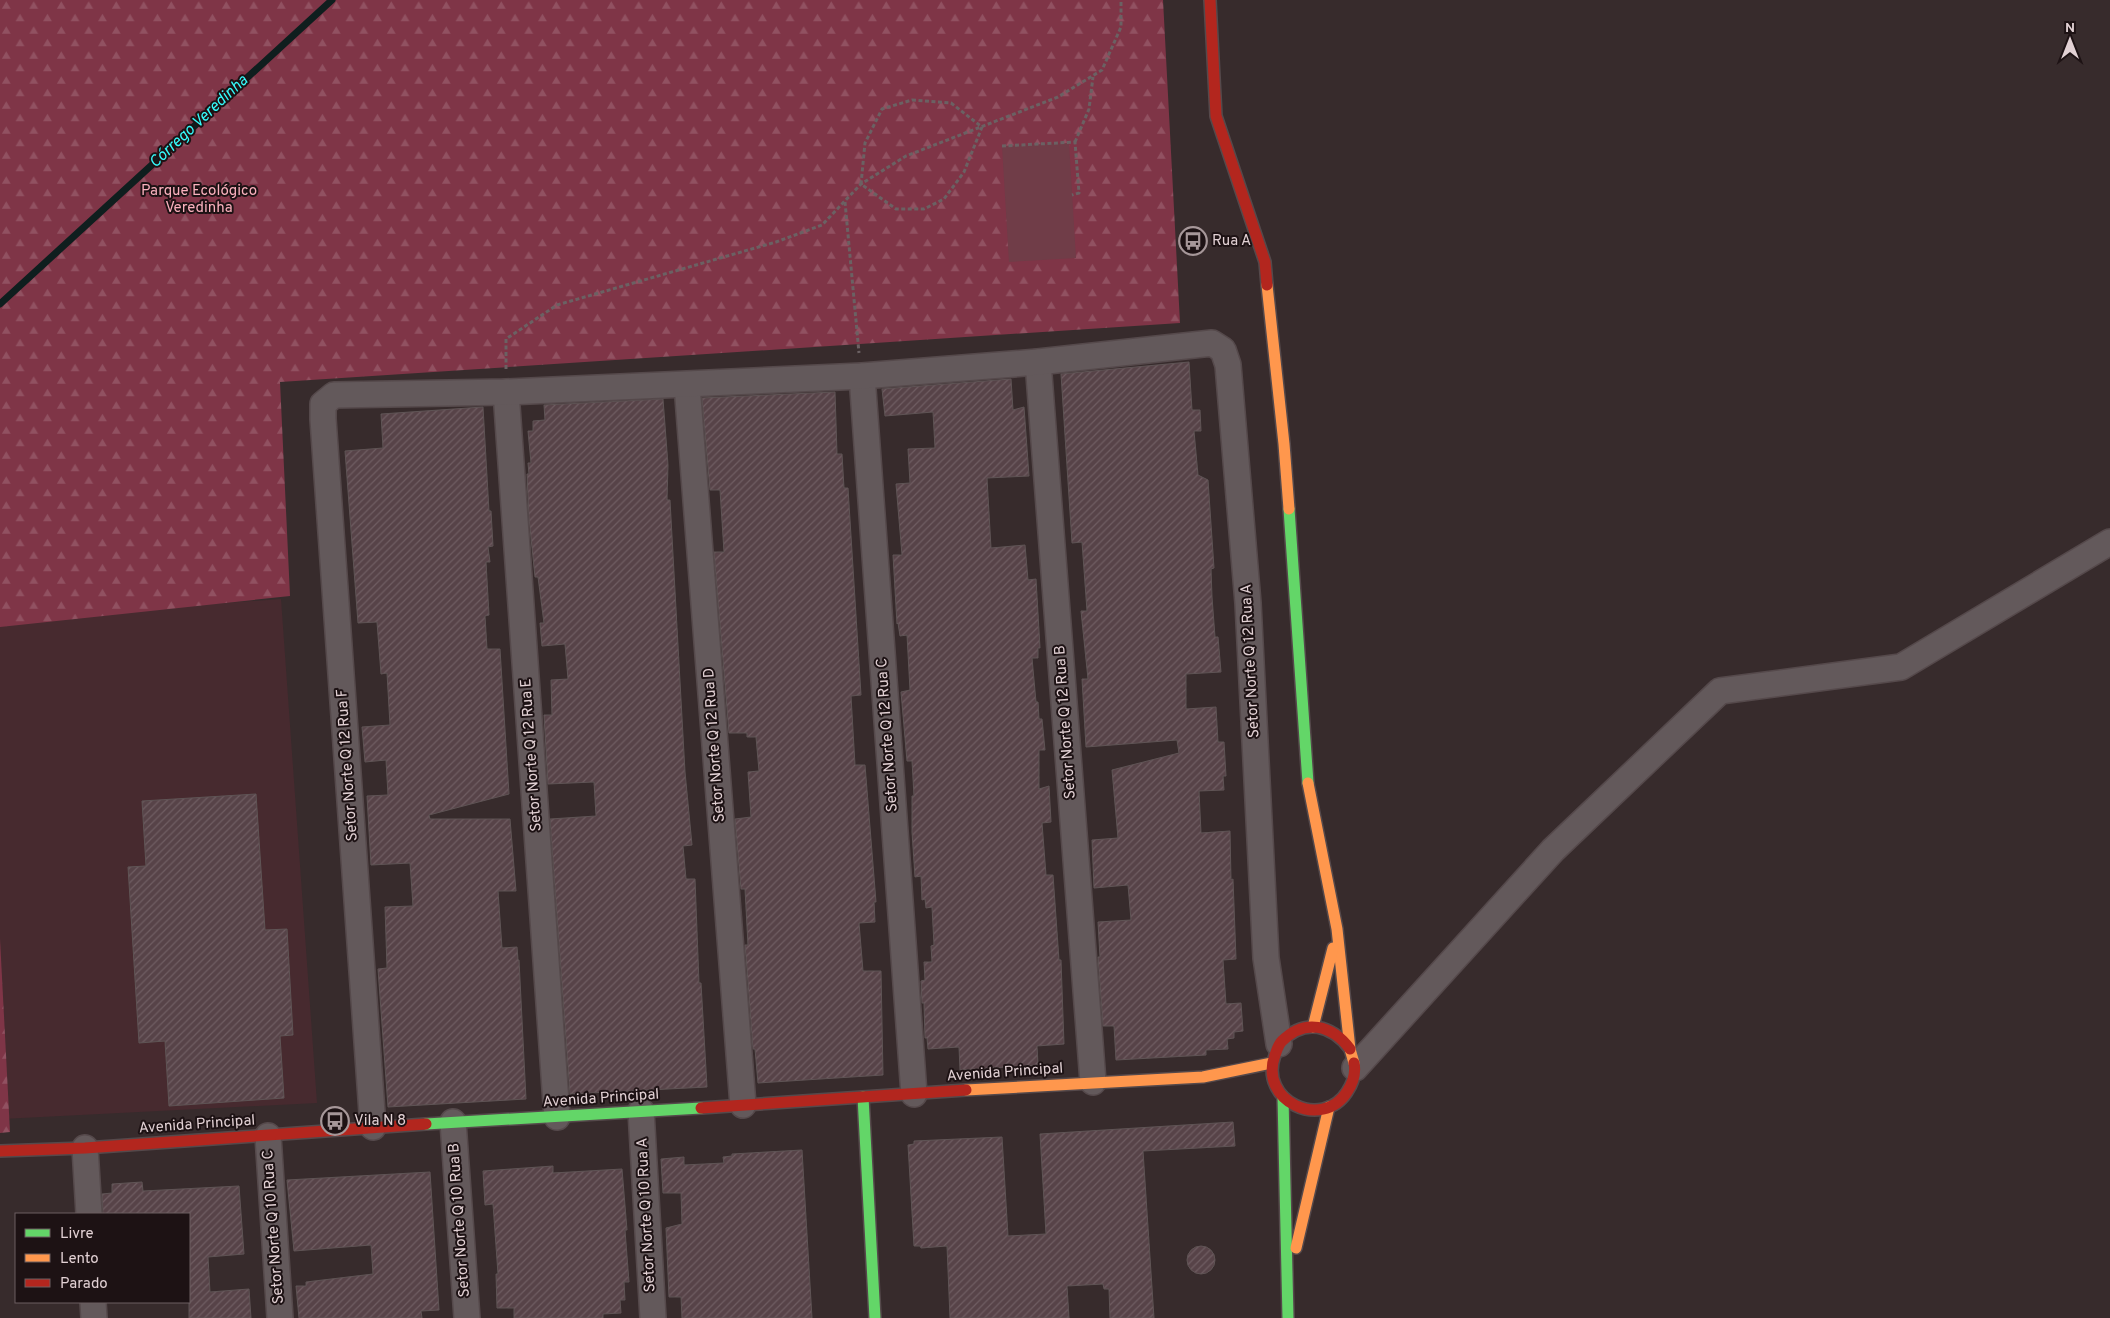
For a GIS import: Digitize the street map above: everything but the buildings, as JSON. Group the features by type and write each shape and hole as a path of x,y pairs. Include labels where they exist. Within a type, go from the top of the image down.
{"street":[{"path":"1210,0 1216,116 1266,262 1284,444 1308,786 1338,929 1352,1058 1352,1084 1343,1098 1329,1107 1313,1110 1296,1107 1276,1092"},
{"name":"Setor Norte Q 12 Rua A","path":"1038,362 1212,343 1223,350 1228,365 1248,603 1266,958 1275,1053"},
{"path":"506,392 862,376 1038,362"},
{"name":"Setor Norte Q 12 Rua B","path":"1038,362 1093,1082"},
{"name":"Setor Norte Q 12 Rua C","path":"862,376 914,1094"},
{"name":"Setor Norte Q 12 Rua D","path":"687,385 742,1106"},
{"name":"Setor Norte Q 12 Rua F","path":"373,1126 323,404 334,395 506,392"},
{"name":"Setor Norte Q 12 Rua E","path":"506,392 557,1117"},
{"path":"1352,1058 1554,850 1720,691 1901,667 2110,542"},
{"path":"1307,1028 1338,929"},
{"path":"1266,958 1307,1028"},
{"path":"1307,1028 1328,1029 1341,1037 1352,1058"},
{"name":"Avenida Principal","path":"1204,1078 1275,1053 1288,1035 1307,1028"},
{"path":"1275,1053 1272,1078 1276,1092 1288,1318"},
{"name":"Avenida Principal","path":"0,1151 85,1148 268,1136 373,1126 742,1106 1093,1082 1204,1078 1231,1083"},
{"path":"863,1097 875,1318"},
{"path":"1287,1288 1329,1107"},
{"name":"Setor Norte Q 10 Rua A","path":"641,1111 653,1318"},
{"name":"Setor Norte Q 10 Rua B","path":"453,1122 466,1318"},
{"name":"Setor Norte Q 10 Rua C","path":"268,1136 280,1318"},
{"path":"85,1148 88,1213"},
{"path":"93,1303 94,1318"}],"path":[{"path":"506,392 506,339 557,305 776,242 822,225 861,184 906,156 1058,97 1093,76 1102,70 1121,28 1121,0"},
{"path":"1072,194 1079,193 1075,142 1089,109 1093,76"},
{"path":"861,184 865,143 882,110 912,100 951,103 982,127"},
{"path":"861,184 896,209 924,209 944,200 964,172 982,127"},
{"path":"1002,146 1075,142"},
{"path":"845,201 862,376"}],"shaded area":[{"path":"1069,143 1076,258 1009,262 1002,146"},
{"path":"281,599 317,1103 2,1119 0,1091 0,619"}],"green space":[{"name":"Parque Ecológico Veredinha","path":"0,0 1163,0 1180,323 280,382 290,596 0,627"},
{"path":"0,939 10,1132 0,1133"}],"waterway":[{"name":"Córrego Veredinha","path":"0,304 332,0"}],"traffic: fast":[{"path":"1289,509 1308,783"},
{"path":"863,1097 875,1318"},
{"path":"1283,1097 1288,1318"},
{"path":"426,1124 701,1108"}],"traffic: slow":[{"path":"1267,285 1289,509"},
{"path":"1308,783 1337,929 1350,1049 1354,1063"},
{"path":"1313,1027 1333,948"},
{"path":"966,1090 1203,1077 1272,1063"},
{"path":"1296,1248 1329,1107"}],"traffic: jam":[{"path":"1210,0 1216,116 1265,262 1267,285"},
{"path":"1350,1049 1335,1034 1327,1030 1318,1027 1300,1029 1282,1041 1275,1055 1272,1071 1276,1086 1284,1097 1295,1105 1309,1110 1323,1109 1336,1103 1347,1092 1354,1078 1354,1063"},
{"path":"701,1108 966,1090"},
{"path":"0,1151 85,1148 426,1124"}],"place":[{"name":"Rua A","path":"1193,241"},
{"name":"Vila N 8","path":"335,1121"}]}
